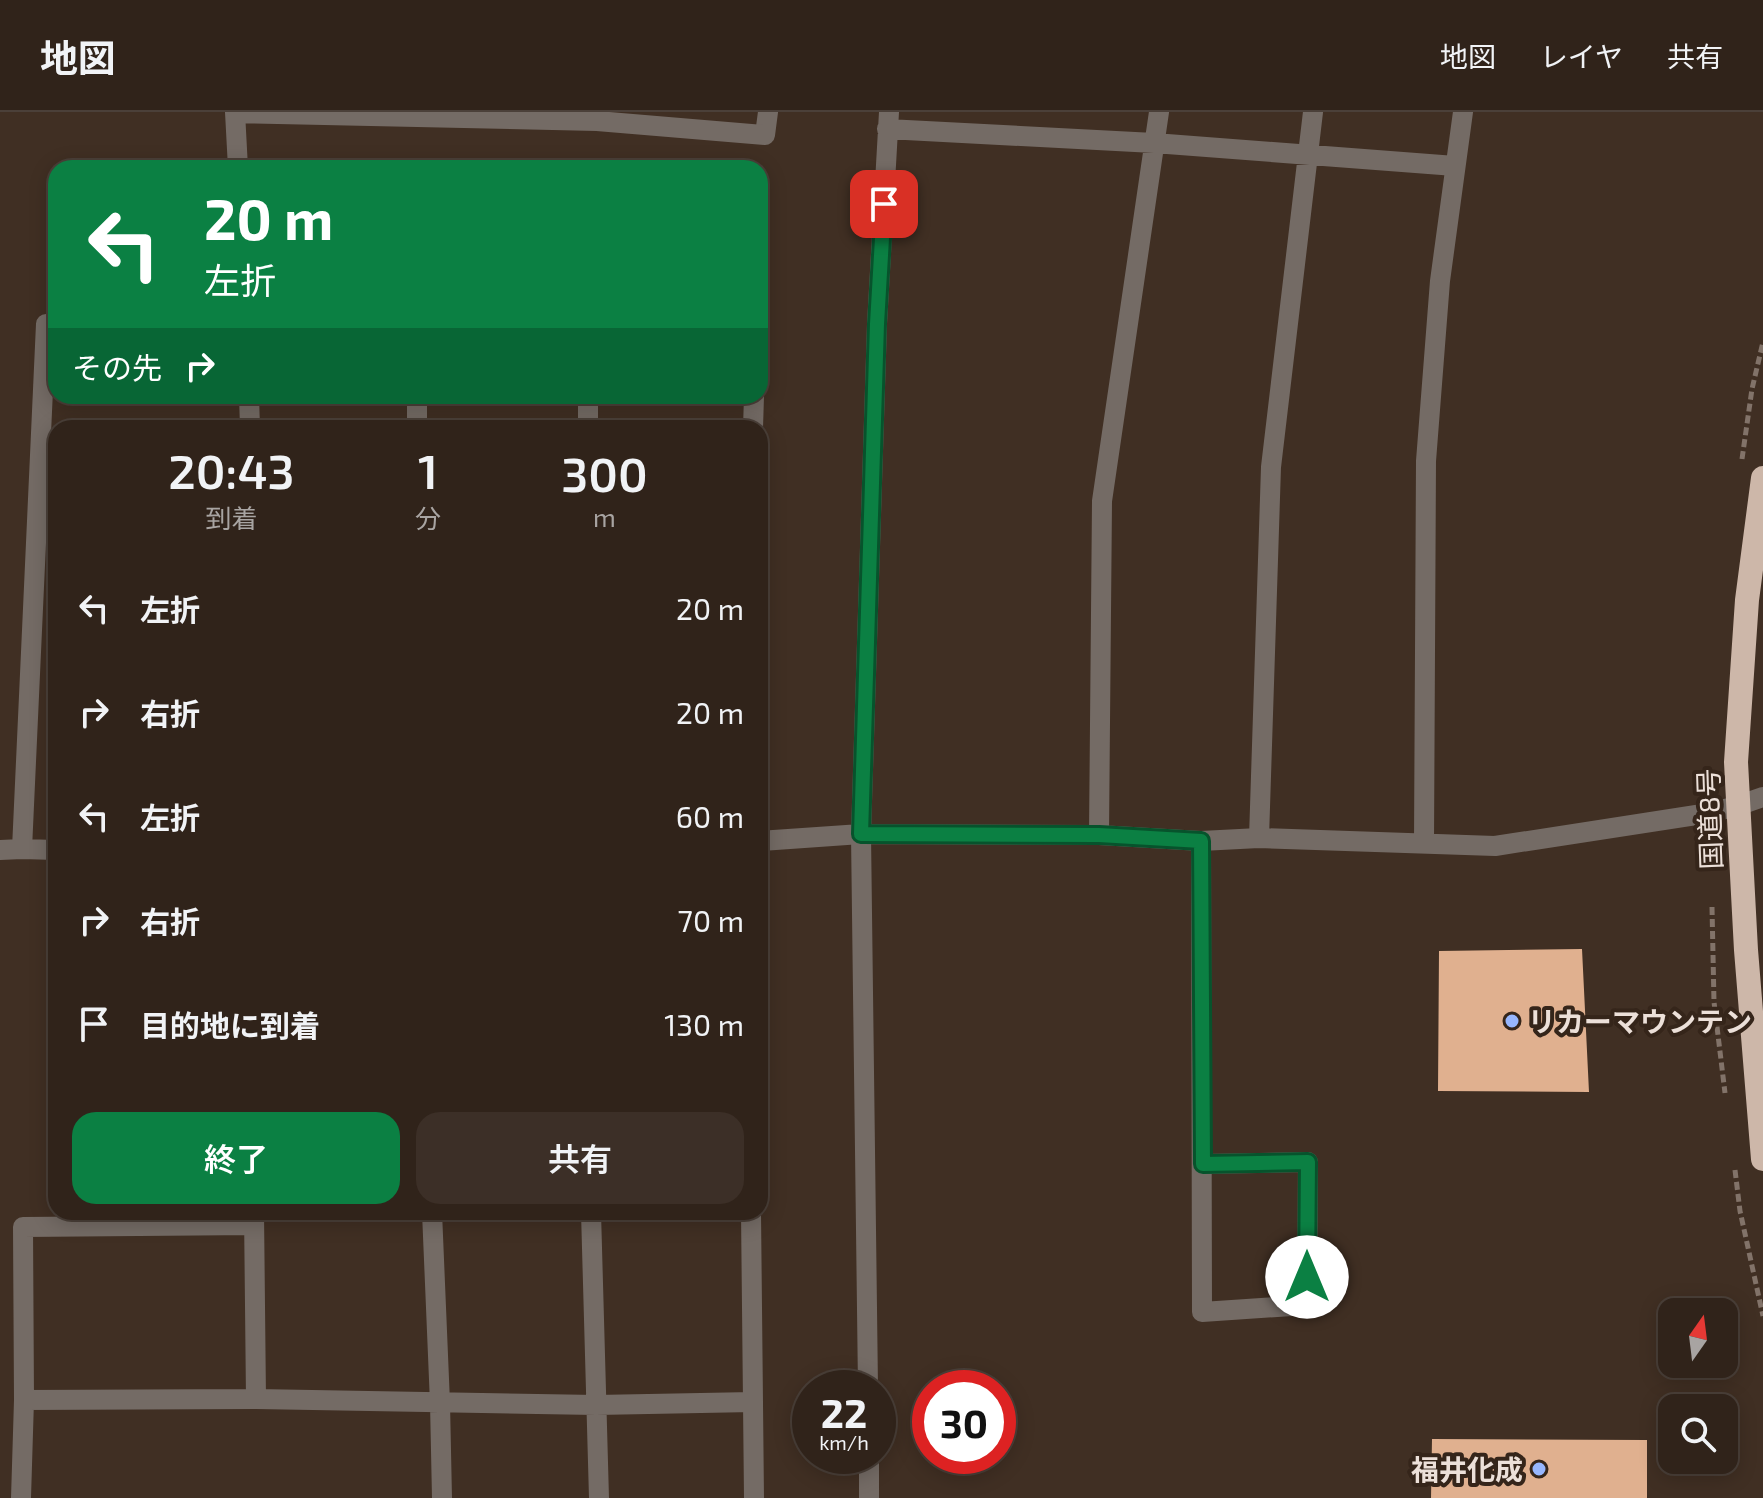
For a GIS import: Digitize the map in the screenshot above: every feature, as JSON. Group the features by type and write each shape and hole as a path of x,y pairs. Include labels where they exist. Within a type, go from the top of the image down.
{"highway":[{"name":"国道8号","path":"1763,478 1747,600 1736,762 1746,950 1763,1159"}],"street":[{"path":"238,160 235,113 597,117 765,135 768,112"},
{"path":"1099,835 1102,501 1159,112"},
{"path":"1259,838 1271,467 1313,112"},
{"path":"1424,842 1426,461 1440,281 1463,112"},
{"path":"868,1370 861,834 876,339 888,121 1455,166"},
{"path":"22,849 48,324"},
{"path":"768,840 861,834 1099,835 1201,841 1259,838 1495,846 1709,813 1763,797"},
{"path":"1201,841 1202,1312 1307,1305 1308,1162 1203,1164"},
{"path":"0,850 48,850"},
{"path":"21,1498 23,1227 203,1220"},
{"path":"254,1220 256,1399"},
{"path":"432,1220 442,1498"},
{"path":"591,1220 599,1498"},
{"path":"751,1220 754,1498"},
{"path":"24,1400 256,1399 596,1405 753,1402"},
{"path":"869,1474 869,1498"}],"building":[{"name":"リカーマウンテン","path":"1582,949 1589,1092 1438,1091 1439,951"},
{"name":"福井化成","path":"1432,1439 1647,1440 1647,1498 1431,1498"}],"place":[{"name":"リカーマウンテン","path":"1512,1021"},
{"name":"福井化成","path":"1539,1469"}],"route":[{"path":"884,204 877,324 861,834 1099,835 1201,841 1203,1164 1308,1162 1307,1277"}]}
